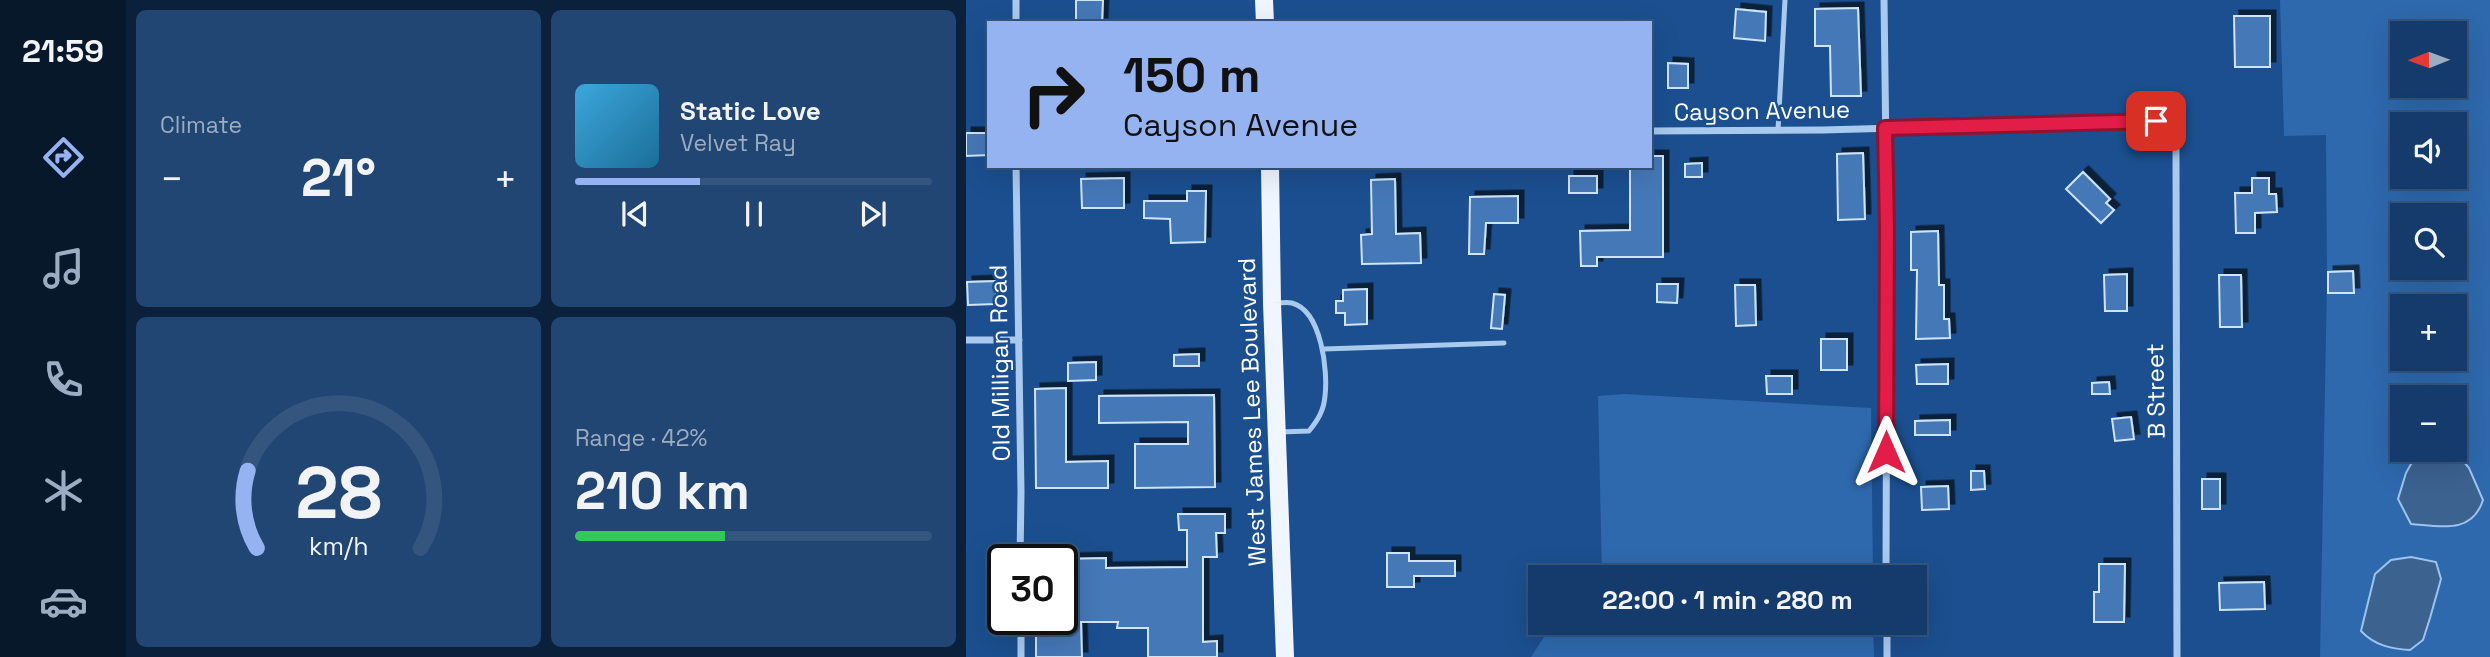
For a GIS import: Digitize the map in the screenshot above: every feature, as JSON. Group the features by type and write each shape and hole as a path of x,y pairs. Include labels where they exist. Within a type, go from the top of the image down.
{"main road":[{"path":"1265,0 1265,21"},
{"name":"West James Lee Boulevard","path":"1270,168 1272,303 1285,657"}],"street":[{"path":"1016,0 1016,21"},
{"path":"1884,0 1887,229 1886,565"},
{"name":"Cayson Avenue","path":"1652,131 2156,121 2167,126"},
{"name":"B Street","path":"2167,126 2173,134 2176,147 2177,657"},
{"name":"Old Milligan Road","path":"1016,168 1020,544"},
{"path":"966,340 1019,340"},
{"path":"1021,635 1021,657"},
{"path":"1886,635 1887,657"}],"lane":[{"path":"1778,130 1785,0"},
{"path":"1272,303 1293,303 1306,311 1324,349 1325,397 1320,417 1309,431 1277,432"},
{"path":"1324,349 1504,342"}],"shaded area":[{"path":"2280,0 2490,0 2490,657 2320,657 2327,281 2326,135 2284,136"},
{"path":"1624,394 1871,408 1873,565 1602,565 1598,396"},
{"path":"2412,462 2464,462 2483,500 2478,511 2463,524 2443,527 2411,524 2398,499"},
{"path":"2411,557 2436,562 2441,579 2423,640 2410,650 2396,649 2371,640 2361,631 2375,574 2391,560"},
{"path":"1545,635 1873,635 1874,657 1531,657"}],"building":[{"path":"1076,0 1103,0 1102,21 1076,21"},
{"path":"1858,8 1861,96 1831,96 1830,46 1815,46 1815,9"},
{"path":"1736,9 1766,12 1765,41 1734,38"},
{"path":"2234,16 2270,16 2270,67 2235,67"},
{"path":"1668,63 1688,64 1688,88 1668,88"},
{"path":"966,133 987,133 987,155 966,156"},
{"path":"1863,153 1865,219 1838,220 1837,154"},
{"path":"1652,156 1663,156 1663,257 1597,257 1597,266 1581,266 1580,231 1630,230 1630,168 1652,168"},
{"path":"1702,163 1702,177 1685,177 1685,164"},
{"path":"2083,172 2110,199 2106,203 2114,210 2101,223 2066,189"},
{"path":"1569,176 1597,176 1597,193 1569,193"},
{"path":"1124,178 1124,208 1082,208 1081,179"},
{"path":"2252,178 2269,178 2269,194 2276,194 2277,212 2255,213 2255,233 2236,233 2235,193 2252,193"},
{"path":"1395,179 1396,234 1420,233 1421,263 1362,264 1361,235 1372,234 1371,180"},
{"path":"1187,191 1206,191 1205,242 1171,243 1170,219 1144,218 1144,201 1187,201"},
{"path":"1518,196 1518,223 1486,223 1484,254 1469,254 1470,197"},
{"path":"1938,231 1939,285 1944,285 1944,319 1949,319 1950,338 1916,339 1917,270 1911,270 1911,232"},
{"path":"2353,271 2354,293 2328,293 2328,272"},
{"path":"2127,274 2127,311 2105,311 2104,275"},
{"path":"2219,275 2241,275 2242,327 2220,327"},
{"path":"996,281 996,304 968,305 967,282"},
{"path":"1657,284 1678,284 1677,303 1657,302"},
{"path":"1735,285 1755,285 1756,325 1736,326"},
{"path":"1367,289 1367,324 1345,325 1345,313 1336,313 1336,301 1343,301 1343,290"},
{"path":"1494,294 1505,295 1502,329 1491,328"},
{"path":"1821,339 1847,339 1847,370 1821,370"},
{"path":"1199,354 1199,366 1174,366 1174,355"},
{"path":"1096,362 1096,380 1068,381 1068,363"},
{"path":"1948,364 1948,384 1917,384 1916,365"},
{"path":"1766,376 1792,376 1792,394 1767,394"},
{"path":"2109,382 2110,394 2092,394 2092,383"},
{"path":"1066,388 1066,462 1108,461 1108,488 1036,488 1035,389"},
{"path":"1214,395 1215,487 1135,488 1135,444 1188,444 1188,422 1099,423 1099,396"},
{"path":"2131,417 2134,439 2115,441 2112,419"},
{"path":"1950,420 1950,435 1915,435 1915,421"},
{"path":"1971,471 1984,471 1985,489 1971,490"},
{"path":"2202,479 2220,479 2220,509 2202,509"},
{"path":"1948,486 1949,509 1922,510 1921,487"},
{"path":"1178,514 1225,514 1225,533 1216,533 1217,557 1203,557 1203,642 1217,641 1217,657 1148,657 1148,628 1117,628 1118,622 1081,622 1082,657 1036,657 1036,635 1078,635 1078,559 1106,558 1106,568 1187,567 1187,530 1179,530"},
{"path":"1387,553 1409,553 1409,561 1455,561 1455,576 1414,576 1414,587 1387,587"},
{"path":"2099,564 2125,564 2124,622 2094,622 2094,592 2099,592"},
{"path":"2264,582 2265,609 2220,610 2219,583"}],"route":[{"path":"1886,452 1885,128 2156,121"}]}
